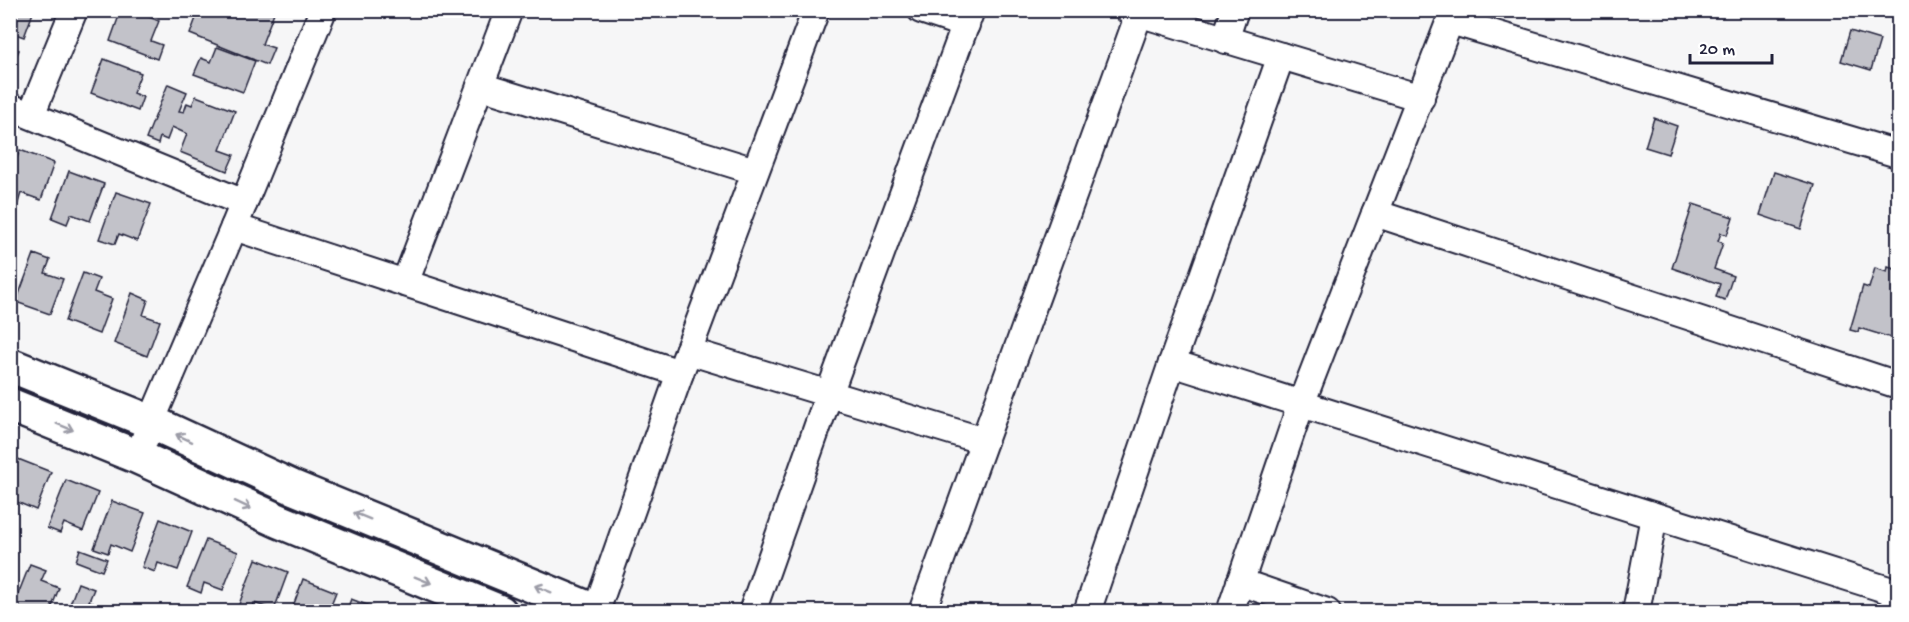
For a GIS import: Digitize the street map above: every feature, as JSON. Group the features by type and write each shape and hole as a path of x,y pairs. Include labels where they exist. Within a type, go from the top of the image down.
{"street":[{"path":"74,10 21,111 244,203"},
{"path":"138,457 323,10"},
{"path":"405,283 509,10"},
{"path":"10,366 151,422 292,487 596,611 684,362 816,10"},
{"path":"752,612 829,394 969,18 921,10"},
{"path":"1225,40 1234,10"},
{"path":"922,612 1133,12 1421,98"},
{"path":"1230,612 1301,404 1453,16 1899,154"},
{"path":"1087,612 1281,56"},
{"path":"480,86 755,171"},
{"path":"1375,213 1899,385"},
{"path":"234,227 405,283 684,362 829,394 984,441"},
{"path":"1172,363 1899,593"},
{"path":"10,405 138,457 279,521 500,612"},
{"path":"1636,612 1654,516"},
{"path":"1240,582 1327,612"},
{"path":"1896,612 1899,604"}],"building":[{"path":"10,10 34,10 24,37 10,32"},
{"path":"121,10 132,10 159,21 151,41 162,45 157,59 110,41"},
{"path":"199,10 275,10 262,44 274,48 267,65 190,34"},
{"path":"1875,10 1898,10 1898,20 1874,13"},
{"path":"1850,31 1880,40 1871,70 1841,61"},
{"path":"10,47 19,50 10,71"},
{"path":"217,47 255,61 243,92 194,74 201,58 211,62"},
{"path":"104,59 141,73 133,93 143,97 138,111 91,93"},
{"path":"168,84 187,92 179,111 184,112 187,103 192,105 196,96 235,111 220,150 234,155 227,171 180,152 187,134 172,127 167,140 160,137 158,144 146,139"},
{"path":"1654,118 1677,126 1668,154 1645,147"},
{"path":"20,150 54,163 41,200 21,193 18,203 10,200 10,176"},
{"path":"69,171 104,184 90,221 71,214 67,224 52,218"},
{"path":"1774,172 1815,185 1801,229 1760,215"},
{"path":"116,192 151,204 137,241 119,234 115,244 99,239"},
{"path":"1693,204 1733,217 1727,235 1721,233 1718,241 1723,243 1714,269 1733,276 1725,300 1716,297 1720,284 1672,268"},
{"path":"34,254 50,260 45,273 63,279 50,314 16,302"},
{"path":"1888,267 1898,270 1898,340 1859,328 1858,332 1850,330 1863,286 1869,288 1875,268 1887,272"},
{"path":"83,273 99,279 94,292 112,299 99,334 65,321"},
{"path":"132,293 148,300 143,315 160,321 147,356 114,343"},
{"path":"18,459 51,472 36,510 17,502 13,512 10,511 10,479"},
{"path":"66,480 98,493 83,531 64,523 60,533 47,528"},
{"path":"112,501 145,513 130,552 111,544 108,553 94,548"},
{"path":"160,519 192,532 178,570 158,563 155,572 142,567"},
{"path":"206,540 238,552 223,590 204,583 201,593 187,587"},
{"path":"80,549 107,559 102,571 76,561"},
{"path":"256,559 288,572 274,610 254,603 251,612 238,607"},
{"path":"30,564 46,570 41,581 59,588 50,612 11,612"},
{"path":"303,579 336,592 328,612 291,612"},
{"path":"78,583 94,589 89,601 107,608 106,612 67,612"},
{"path":"351,599 383,611 383,612 346,612"}]}
